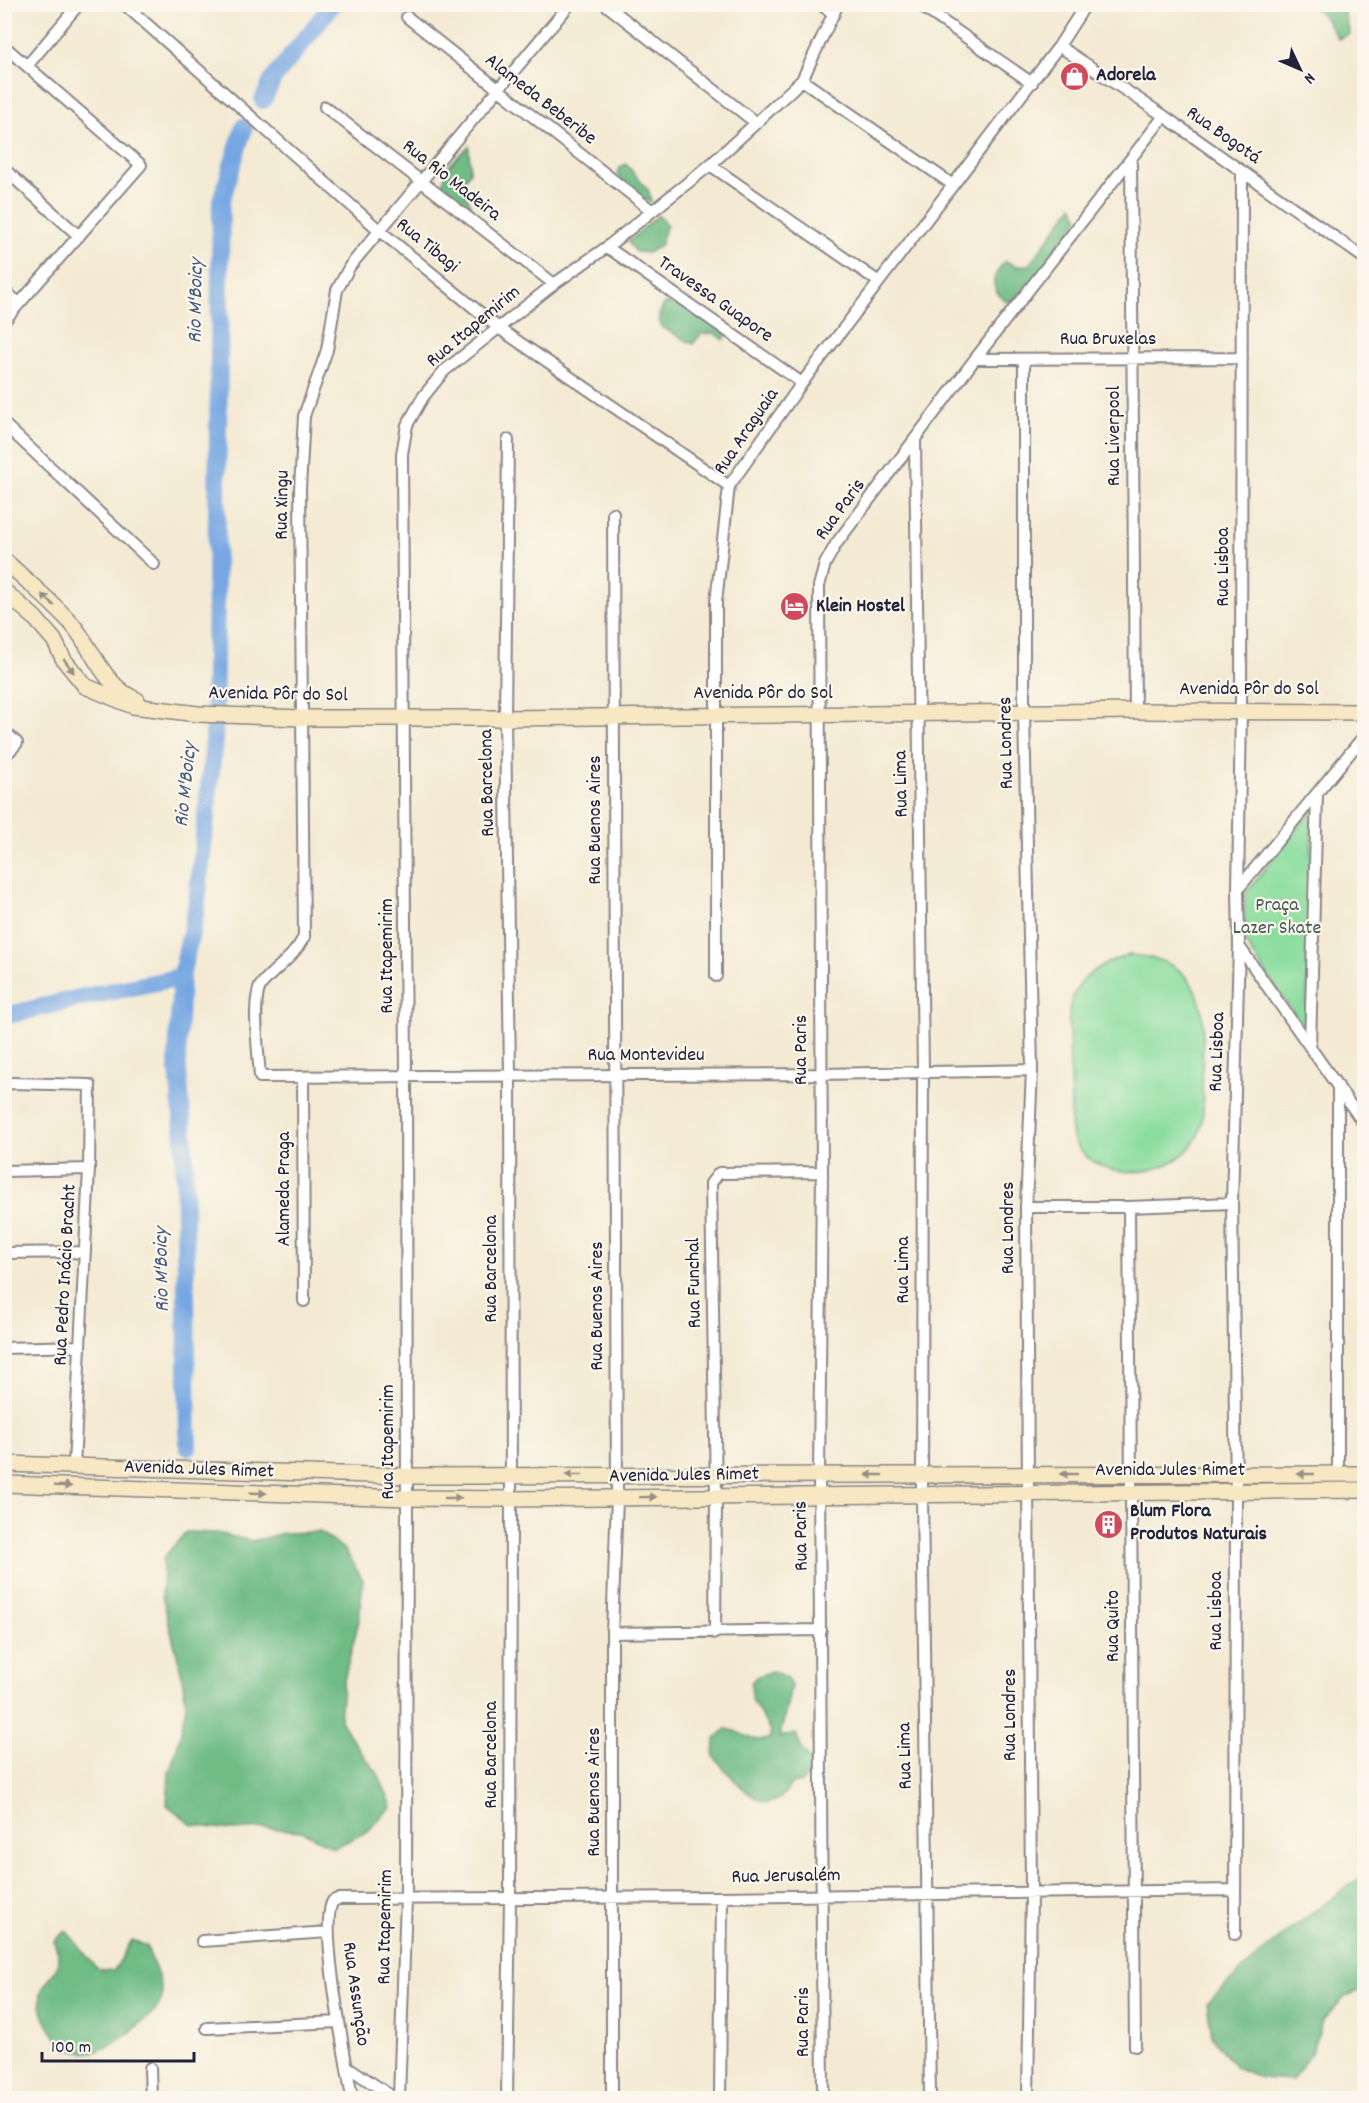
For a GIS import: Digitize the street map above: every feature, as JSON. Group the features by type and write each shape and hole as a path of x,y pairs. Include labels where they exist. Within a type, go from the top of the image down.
{"main road":[{"name":"Avenida Pôr do Sol","path":"4,560 74,627 98,665 117,687 130,697 162,710"},
{"name":"Avenida Pôr do Sol","path":"4,591 34,617 54,640 64,660 86,686 133,706 198,714 302,718 505,718 1135,711 1365,712"},
{"path":"54,640 66,629 74,627"},
{"path":"86,686 94,678 98,665"},
{"name":"Avenida Jules Rimet","path":"4,1464 407,1476 1365,1474"},
{"name":"Avenida Jules Rimet","path":"4,1484 407,1498 511,1499 1365,1490"}],"street":[{"path":"27,66 79,4"},
{"name":"Rua Tibagi","path":"124,4 380,230 500,329 729,486"},
{"name":"Rua Xingu","path":"260,1077 255,999 261,986 297,952 304,937 300,489 304,416 327,351 337,290 350,266 570,4"},
{"path":"605,4 756,123"},
{"path":"820,4 836,9"},
{"path":"918,4 1032,83"},
{"name":"Rua Araguaia","path":"716,976 716,602 729,486 802,383 1032,83 1086,4"},
{"name":"Rua Itapemirim","path":"399,2098 406,1899 406,1076 402,454 407,425 423,397 444,371 710,165 802,80 836,9"},
{"name":"Alameda Beberibe","path":"407,17 651,210"},
{"path":"4,46 141,165 4,321"},
{"name":"Rua Bogotá","path":"1059,46 1164,116 1365,258"},
{"path":"802,80 953,185"},
{"name":"Rua Rio Madeira","path":"325,107 554,284"},
{"name":"Rua Paris","path":"823,2098 819,1496 822,1172 819,586 825,564 836,544 975,359 1164,116"},
{"name":"Rua Liverpool","path":"1131,160 1135,711"},
{"path":"710,165 879,282"},
{"path":"4,169 79,236"},
{"name":"Rua Lisboa","path":"1235,1934 1236,1492 1232,1203 1239,946 1242,171"},
{"name":"Travessa Guapore","path":"607,247 802,383"},
{"path":"4,291 19,303"},
{"name":"Rua Bruxelas","path":"975,359 1242,358"},
{"name":"Rua Londres","path":"1024,359 1024,713 1032,1070 1026,1207 1029,2098"},
{"path":"4,424 154,564"},
{"name":"Rua Barcelona","path":"507,2098 511,1499 510,1074 505,718 508,440"},
{"name":"Rua Lima","path":"915,441 923,1071 922,1494 930,2098"},
{"name":"Rua Buenos Aires","path":"612,2098 612,1633 616,1498 613,513"},
{"path":"4,731 17,743 4,757"},
{"path":"1238,890 1365,736"},
{"path":"1310,1046 1317,794"},
{"path":"1239,946 1365,1124"},
{"name":"Rua Montevideu","path":"260,1077 820,1074 1032,1070"},
{"name":"Alameda Praga","path":"303,1077 304,1301"},
{"name":"Rua Pedro Inácio Bracht","path":"4,1086 12,1083 90,1085 89,1169 74,1467"},
{"path":"1338,1086 1338,1474"},
{"path":"4,1171 89,1169"},
{"name":"Rua Funchal","path":"715,1633 716,1497 711,1183 719,1173 822,1172"},
{"path":"1026,1207 1129,1207 1232,1203"},
{"name":"Rua Quito","path":"1129,1207 1135,2046"},
{"path":"4,1253 85,1252"},
{"path":"4,1348 80,1346"},
{"path":"612,1633 821,1630"},
{"name":"Rua Jerusalém","path":"338,1899 722,1897 1235,1890"},
{"path":"720,2098 722,1897"},
{"name":"Rua Assunção","path":"338,1899 333,1901 328,1911 328,1932 339,2022 352,2098"},
{"path":"202,1941 328,1932"},
{"path":"207,2028 339,2022"},
{"path":"348,2067 394,2098"},
{"path":"150,2068 151,2098"}],"green space":[{"path":"1311,5 1342,5 1350,34 1338,39 1325,18"},
{"path":"469,146 470,172 463,182 471,207 459,204 441,186 450,164"},
{"path":"626,164 649,191 651,202 636,195 620,179 617,174 619,168"},
{"path":"1073,205 1079,219 1019,301 1005,301 996,291 994,281 1005,261 1016,266 1029,265"},
{"path":"658,215 667,225 660,246 648,253 636,252 628,242"},
{"path":"676,303 722,323 730,331 723,340 714,333 701,334 693,344 661,327 659,315 664,304"},
{"name":"Praça Lazer Skate","path":"1312,811 1306,1031 1244,941 1245,895"},
{"path":"1128,955 1153,958 1174,967 1183,974 1190,982 1201,1006 1203,1029 1203,1100 1199,1134 1183,1155 1167,1164 1150,1170 1131,1172 1112,1169 1096,1163 1082,1152 1072,1136 1070,1125 1069,1013 1073,996 1078,986 1090,974"},
{"path":"186,1532 217,1533 252,1541 284,1533 320,1532 345,1550 363,1580 359,1620 343,1684 340,1720 378,1774 392,1806 367,1832 334,1848 302,1831 266,1828 231,1830 192,1825 167,1805 169,1773 179,1741 186,1705 181,1671 162,1596 163,1558"},
{"path":"773,1671 788,1678 791,1686 780,1737 796,1734 802,1750 813,1763 814,1771 801,1782 791,1784 781,1798 773,1802 765,1802 744,1789 714,1757 715,1739 726,1729 753,1739 770,1738 770,1730 752,1700 751,1683 756,1677"},
{"path":"1364,1875 1364,1989 1346,1996 1323,2020 1312,2052 1292,2080 1260,2078 1235,2067 1212,2036 1207,2004 1282,1936"},
{"path":"66,1931 98,1969 114,1971 132,1940 147,1946 162,1989 160,2003 148,2017 117,2041 93,2052 81,2053 69,2049 58,2040 42,2011 42,1991 59,1963 54,1941"}],"waterway":[{"name":"Rio M'Boicy","path":"263,100 273,79 333,4"},
{"name":"Rio M'Boicy","path":"188,1447 184,1140 177,1059 181,977 196,910 214,741 221,201 244,127"},
{"path":"4,1016 181,977"}],"place":[{"name":"Adorela","path":"1075,76"},
{"name":"Klein Hostel","path":"795,607"},
{"name":"Blum Flora Produtos Naturais","path":"1109,1524"}]}
